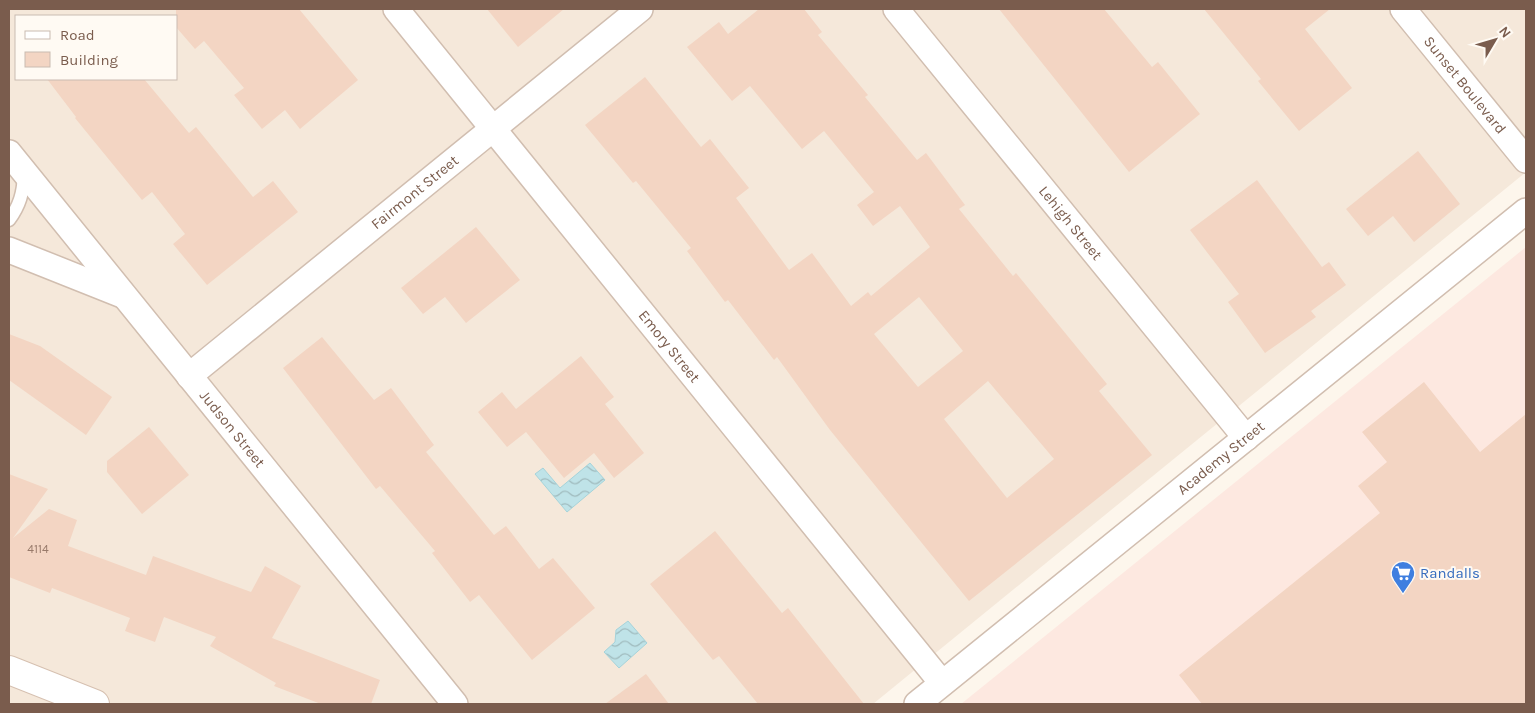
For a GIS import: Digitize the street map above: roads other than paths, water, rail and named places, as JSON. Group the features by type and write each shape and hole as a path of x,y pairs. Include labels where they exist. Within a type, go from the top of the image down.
{"main road":[{"path":"9,670 94,704"}],"street":[{"name":"Emory Street","path":"396,9 942,683"},
{"name":"Fairmont Street","path":"189,376 640,9"},
{"name":"Lehigh Street","path":"896,9 1246,438"},
{"name":"Sunset Boulevard","path":"1403,9 1526,160"},
{"name":"Judson Street","path":"16,163 455,704"},
{"name":"Academy Street","path":"917,704 1526,211"},
{"path":"9,250 124,296"}],"lane":[{"path":"9,220 19,204 23,193 16,163"}],"water":[{"path":"590,463 605,480 567,512 535,474 543,468 560,488"},
{"path":"628,621 647,643 619,668 604,652 615,642 616,630"}],"place":[{"name":"Randalls","path":"1403,594"}]}
